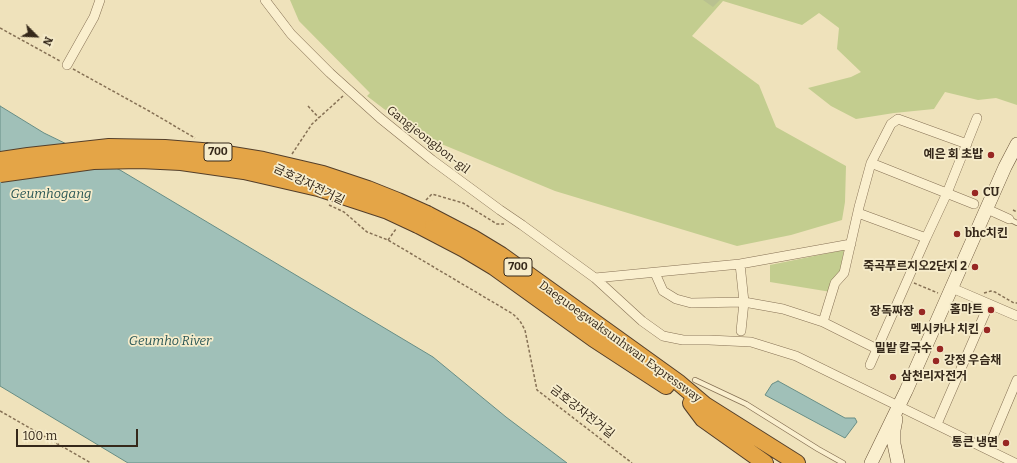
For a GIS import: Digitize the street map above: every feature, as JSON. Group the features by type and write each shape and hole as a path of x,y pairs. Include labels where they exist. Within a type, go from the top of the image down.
{"highway":[{"name":"Daeguoegwaksunhwan Expressway","path":"0,160 109,147 165,148 214,152 263,160 323,174 368,189 398,201 422,220 464,249 599,334 782,463"},
{"name":"Daeguoegwaksunhwan Expressway","path":"0,174 93,161 140,160 187,163 244,171 318,188 388,211 422,220"},
{"name":"Daeguoegwaksunhwan Expressway","path":"698,404 797,463"},
{"path":"698,404 703,419 765,463"},
{"path":"698,404 732,415 810,463"}],"street":[{"path":"67,65 94,17 100,0"},
{"name":"Gangjeongbon-gil","path":"265,0 291,34 349,91 380,118 432,160 595,278 642,321 664,336 683,340 751,342 796,356 1015,463"},
{"path":"870,364 947,193 977,118"},
{"path":"823,322 835,283 844,273 871,163 891,124 898,119 967,144"},
{"path":"871,463 899,405 1017,144"},
{"path":"871,163 974,204"},
{"path":"987,209 1013,221"},
{"path":"858,213 926,238"},
{"path":"595,278 740,264 851,244"},
{"path":"740,264 744,302 741,331"},
{"path":"655,273 663,291 676,299 691,303 744,302 783,309 823,322 877,349"},
{"path":"949,292 989,304 1017,316"},
{"path":"937,424 989,304"},
{"path":"988,449 1017,380"},
{"path":"898,463 894,444 894,430 899,405"}],"lane":[{"path":"974,204 987,209"},
{"path":"740,342 741,331"},
{"path":"695,380 746,404 843,463"}],"path":[{"path":"0,28 136,103 201,141"},
{"path":"292,154 312,124 349,91"},
{"path":"308,106 319,118"},
{"name":"금호강자전거길","path":"324,203 344,212 367,232 388,240 513,314 520,321 527,334 538,390 632,463"},
{"path":"1013,210 1017,212"},
{"path":"907,280 949,292"},
{"path":"978,294 991,291 996,292 1014,303 1017,303"},
{"path":"0,411 91,463"}],"green space":[{"path":"290,0 1017,0 1017,105 996,98 978,100 945,92 934,109 856,119 831,106 808,88 851,77 861,72 837,49 839,28 819,13 802,25 723,1 692,36 759,85 776,127 846,166 845,202 842,220 791,235 737,246 555,191 439,143 384,109 367,96 370,93 299,21"},
{"path":"703,0 720,0 713,7"},
{"path":"844,250 840,272 831,292 770,282 770,265"}],"water":[{"name":"Geumho River","path":"0,106 44,133 120,170 433,357 506,417 567,463 128,463 0,386"},
{"path":"778,381 845,418 855,418 857,422 845,438 765,395 772,384"}],"place":[{"name":"예은 회 초밥","path":"991,155"},
{"name":"CU","path":"975,193"},
{"name":"bhc치킨","path":"957,234"},
{"name":"죽곡푸르지오2단지 2","path":"975,267"},
{"name":"홈마트","path":"991,310"},
{"name":"장독짜장","path":"922,312"},
{"name":"멕시카나 치킨","path":"987,330"},
{"name":"밀밭 칼국수","path":"940,349"},
{"name":"강정 우슴채","path":"936,361"},
{"name":"삼천리자전거","path":"893,377"},
{"name":"통큰 냉면","path":"1006,443"}],"water label":[{"name":"Geumhogang","path":"51,194"}]}
